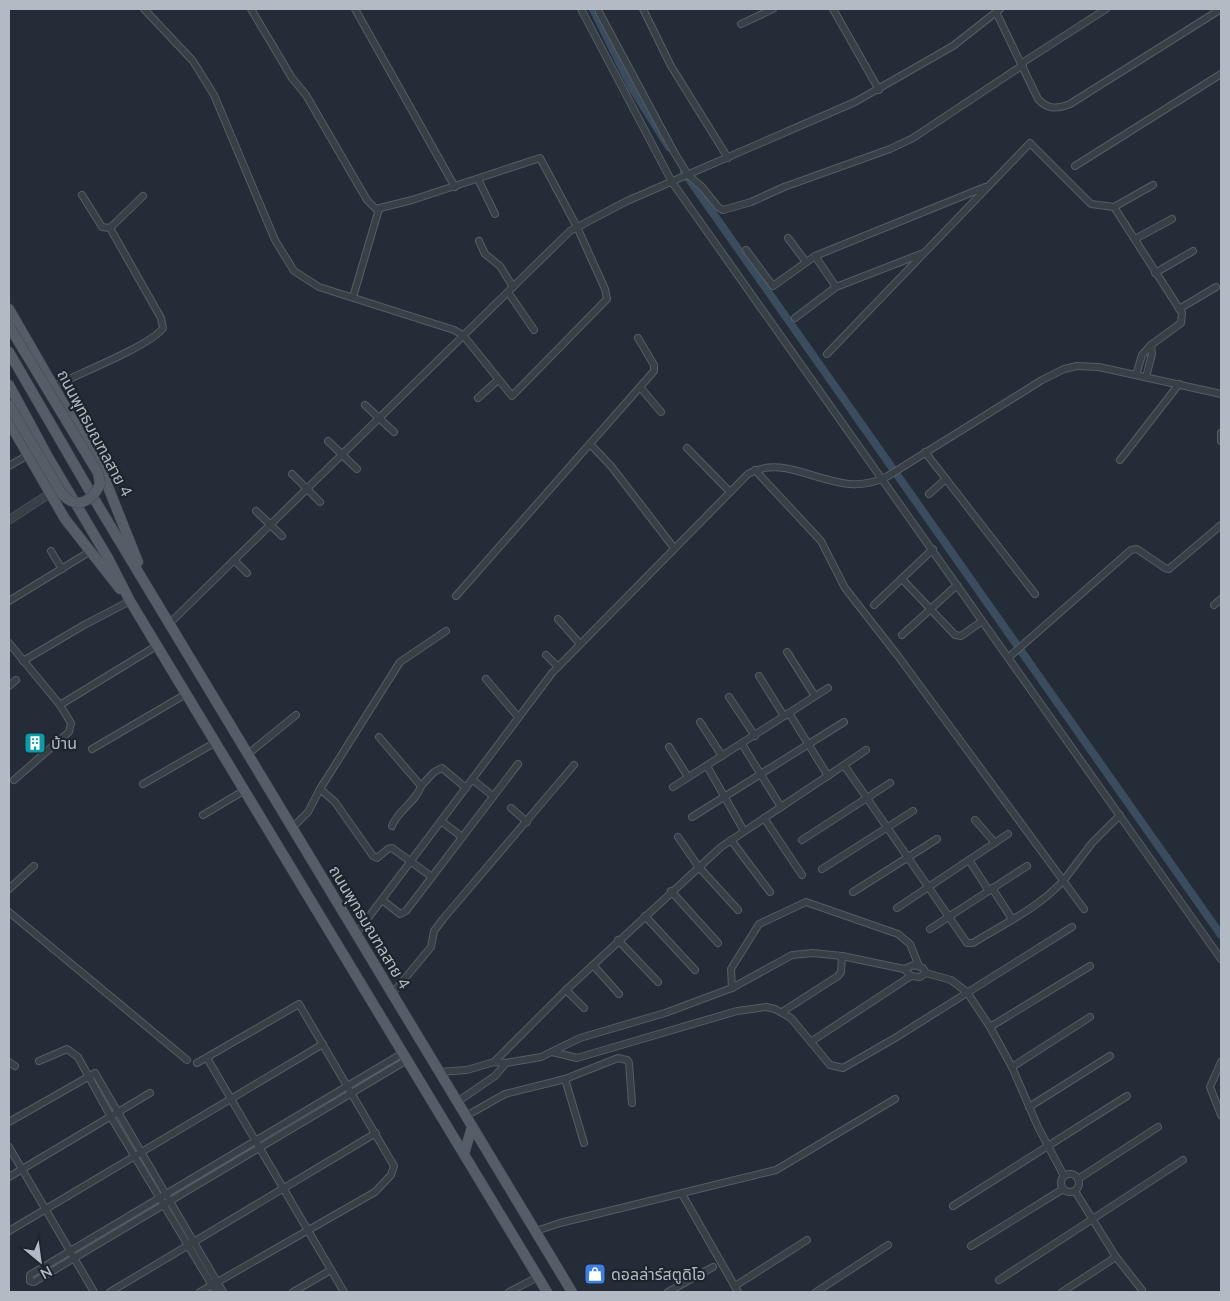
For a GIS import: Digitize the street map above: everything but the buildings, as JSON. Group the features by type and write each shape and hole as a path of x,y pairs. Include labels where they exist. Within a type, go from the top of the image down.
{"main road":[{"name":"ถนนพุทธมณฑลสาย 4","path":"9,308 100,467 131,540 143,577"},
{"path":"9,326 98,474 100,484 90,499 80,504 73,502 62,494 9,405"},
{"name":"ถนนพุทธมณฑลสาย 4","path":"9,352 292,828 572,1292"},
{"path":"9,385 48,457 108,558 129,599 547,1292"},
{"path":"9,422 49,494 89,552 129,599"},
{"path":"467,1158 472,1127"}],"street":[{"path":"144,9 193,61 214,95 285,260 294,271 319,287 448,327 463,335 512,396 608,299 606,289 577,227 540,158 455,187 379,209 373,207 367,200 306,95 292,78 251,9"},
{"path":"355,9 455,187"},
{"path":"581,9 674,180 881,480 933,549 957,585 1014,654 1120,815 1221,959"},
{"path":"643,9 671,66 728,158"},
{"path":"741,24 772,9"},
{"path":"833,9 879,90"},
{"path":"599,12 687,175 702,187 718,207 723,210 734,208 784,187 890,149 913,138 1106,9"},
{"path":"170,623 463,335 577,227 674,180 819,120 879,90 953,46 998,10 1038,99 1044,106 1060,108 1087,94 1221,9"},
{"path":"1075,166 1221,74"},
{"path":"827,354 1030,143 1091,204 1114,207 1153,185"},
{"path":"478,179 495,214"},
{"path":"746,250 773,286 816,256 989,186"},
{"path":"82,195 102,227 110,228"},
{"path":"110,228 143,196"},
{"path":"1114,207 1179,309 1182,319 1181,323 1151,345 1142,355 1136,374"},
{"path":"353,297 379,209"},
{"path":"1134,239 1172,218"},
{"path":"54,386 134,348 159,334 163,328 161,318 110,228"},
{"path":"788,238 806,262"},
{"path":"479,241 484,254 500,266 513,287"},
{"path":"1155,273 1193,251"},
{"path":"795,318 836,287 924,253"},
{"path":"816,256 836,287"},
{"path":"1179,309 1216,287"},
{"path":"508,292 534,330"},
{"path":"456,596 531,508 591,444 655,368 638,338"},
{"path":"1146,377 1152,354 1151,345"},
{"path":"356,934 473,780 518,717 558,667 730,492 755,470 766,467 783,468 855,486 871,484 888,476 1042,380 1064,369 1077,366 1099,367 1136,374 1221,394"},
{"path":"478,398 498,380"},
{"path":"1120,460 1179,384"},
{"path":"640,387 661,412"},
{"path":"365,405 394,432"},
{"path":"1221,433 1221,441"},
{"path":"328,440 357,469"},
{"path":"591,444 674,548"},
{"path":"687,448 730,492"},
{"path":"926,452 1035,594"},
{"path":"9,466 28,455"},
{"path":"755,470 821,542 845,588 898,656 1062,882 1084,909"},
{"path":"292,474 320,502"},
{"path":"929,494 946,478"},
{"path":"9,520 49,494"},
{"path":"256,511 282,536"},
{"path":"1014,654 1132,550 1142,551 1169,569 1221,525"},
{"path":"874,605 933,549"},
{"path":"51,551 62,569"},
{"path":"9,601 89,552"},
{"path":"234,560 247,573"},
{"path":"902,579 931,607 955,635 960,636 978,624"},
{"path":"902,635 957,585"},
{"path":"23,661 129,599"},
{"path":"1214,604 1221,599"},
{"path":"558,619 580,644"},
{"path":"292,828 308,812 320,789 400,662 446,631"},
{"path":"9,643 60,705 71,723 68,732 14,780"},
{"path":"60,705 158,645"},
{"path":"787,652 815,696"},
{"path":"546,655 558,667"},
{"path":"759,676 808,744 828,776"},
{"path":"486,679 518,717"},
{"path":"9,686 16,680"},
{"path":"673,787 828,688"},
{"path":"92,749 186,694"},
{"path":"729,697 755,736"},
{"path":"248,754 296,715"},
{"path":"700,722 722,756"},
{"path":"692,817 844,722"},
{"path":"379,737 422,786"},
{"path":"143,784 216,742"},
{"path":"742,744 781,806"},
{"path":"669,747 688,777"},
{"path":"494,1062 618,940 698,866 744,831 866,750"},
{"path":"382,900 396,912 403,914 518,764"},
{"path":"392,994 431,947 432,935 438,925 574,765"},
{"path":"706,766 744,831"},
{"path":"844,766 929,886 961,937 970,943 1045,898 1062,882 1092,842 1120,815"},
{"path":"392,826 396,816 418,794 434,772 442,768 466,788"},
{"path":"473,780 493,796"},
{"path":"802,840 890,783"},
{"path":"320,789 335,802 373,856 377,858 390,848 432,877"},
{"path":"203,814 245,790"},
{"path":"510,808 527,822"},
{"path":"822,869 913,811"},
{"path":"764,818 802,875"},
{"path":"975,820 995,843"},
{"path":"441,821 462,837"},
{"path":"897,908 1008,834"},
{"path":"678,837 698,866 738,910"},
{"path":"853,892 936,839"},
{"path":"731,840 770,892"},
{"path":"969,860 1012,919"},
{"path":"9,889 34,866"},
{"path":"930,929 1027,866"},
{"path":"671,892 718,943"},
{"path":"732,988 732,969 759,924 806,902 898,934 910,944 919,966 926,973 951,980 967,992 990,1027 1012,1067 1029,1107 1064,1176"},
{"path":"9,912 187,1060"},
{"path":"645,916 695,970"},
{"path":"552,1052 577,1058 756,1007 782,1012 798,1024 830,1065 843,1068 1072,927"},
{"path":"618,940 658,982"},
{"path":"439,1072 467,1070 494,1062 528,1061 580,1038 665,1013 732,988 792,955 814,953 842,956 904,969 911,976"},
{"path":"782,1012 838,976 842,956"},
{"path":"593,965 619,994"},
{"path":"904,969 910,965 919,966"},
{"path":"990,1027 1090,966"},
{"path":"812,1041 911,976 920,976 926,973"},
{"path":"566,990 584,1008"},
{"path":"197,1064 299,1004 376,1133 393,1163 394,1170 375,1192 307,1229 200,1292"},
{"path":"1012,1067 1090,1018"},
{"path":"9,1231 323,1044"},
{"path":"39,1061 69,1050 78,1057 87,1076"},
{"path":"1029,1107 1110,1056"},
{"path":"350,1089 258,1148 164,1199 70,1251 30,1275 30,1281 34,1282 74,1258 164,1199 255,1141 405,1057"},
{"path":"207,1058 344,1292"},
{"path":"466,1116 505,1094 564,1079 607,1062 623,1058 627,1060 630,1068 632,1103"},
{"path":"1221,1062 1210,1087 1221,1115"},
{"path":"458,1102 494,1076 506,1063"},
{"path":"9,1122 95,1073 114,1115 191,1244 214,1284 216,1292"},
{"path":"564,1079 584,1143"},
{"path":"9,1176 150,1094"},
{"path":"953,1206 1127,1096"},
{"path":"536,1231 560,1223 776,1170 895,1099"},
{"path":"1078,1179 1158,1127"},
{"path":"110,1292 376,1133"},
{"path":"9,1147 44,1210 94,1292"},
{"path":"999,1280 1183,1160"},
{"path":"1072,1174 1078,1179 1078,1187 1075,1190 1066,1192 1063,1189 1061,1182 1064,1176 1072,1174"},
{"path":"971,1246 1063,1189"},
{"path":"1075,1190 1116,1257 1142,1290"},
{"path":"682,1194 736,1289 807,1240"},
{"path":"816,1292 888,1245"},
{"path":"1062,1292 1116,1257"},
{"path":"668,1292 713,1267"},
{"path":"293,1292 331,1270"},
{"path":"509,1292 538,1277"},
{"path":"214,1284 223,1292"}],"waterway":[{"path":"593,9 632,88 669,147"},
{"path":"684,172 1221,935"}],"place":[{"name":"บ้าน","path":"35,743"},
{"name":"ดอลล่าร์สตูดิโอ","path":"595,1274"}]}
